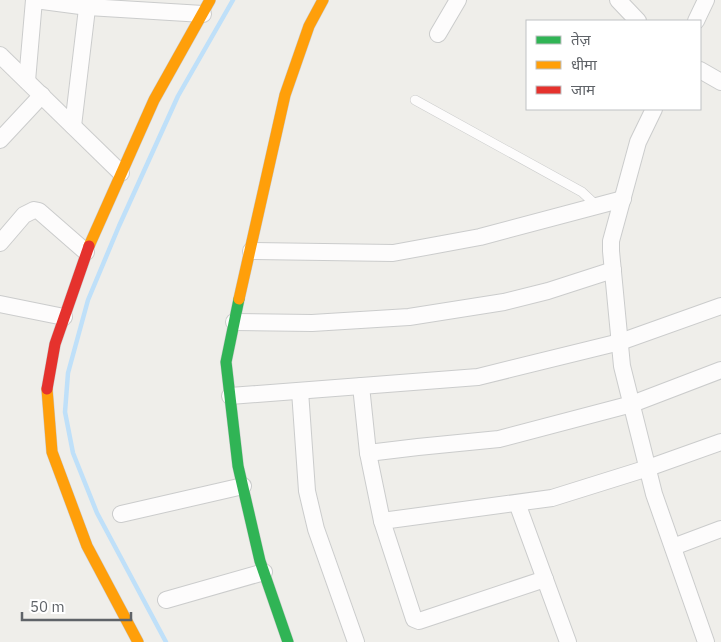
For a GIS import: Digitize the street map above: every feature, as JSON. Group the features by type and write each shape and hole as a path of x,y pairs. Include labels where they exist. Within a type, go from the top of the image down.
{"street":[{"path":"26,81 34,0 207,7 154,100 86,252 55,344 46,392 52,452 87,546 138,642"},
{"path":"288,642 264,572 238,466 226,362 285,96 309,26 323,0"},
{"path":"438,34 458,0"},
{"path":"618,0 637,20"},
{"path":"696,20 706,0"},
{"path":"716,0 721,2"},
{"path":"73,126 88,3"},
{"path":"0,55 121,173"},
{"path":"701,71 721,82"},
{"path":"0,140 42,95"},
{"path":"654,110 638,142 611,241 612,270 622,366 654,494 706,642"},
{"path":"251,252 393,253 480,237 623,198"},
{"path":"0,243 24,215 34,210 39,211 86,252"},
{"path":"234,322 312,323 409,318 504,302 612,270"},
{"path":"0,304 64,317"},
{"path":"230,396 478,377 620,342 721,306"},
{"path":"368,453 500,439 632,404 721,370"},
{"path":"360,386 368,453 382,521 413,616 416,620 419,622 545,580"},
{"path":"300,391 307,490 316,529 356,642"},
{"path":"382,521 552,498 648,468 721,442"},
{"path":"121,514 243,486"},
{"path":"517,503 566,642"},
{"path":"673,547 721,529"},
{"path":"166,600 264,572"}],"lane":[{"path":"415,100 582,192 596,206"}],"waterway":[{"path":"166,642 97,513 73,453 65,412 68,373 88,300 119,226 178,96 233,0"}],"traffic: fast":[{"path":"239,299 226,362 238,466 260,561 288,642"}],"traffic: slow":[{"path":"89,246 154,100 210,0"},
{"path":"239,299 285,95 309,26 323,0"},
{"path":"47,389 52,452 87,546 138,642"}],"traffic: jam":[{"path":"47,389 55,344 89,246"}]}
